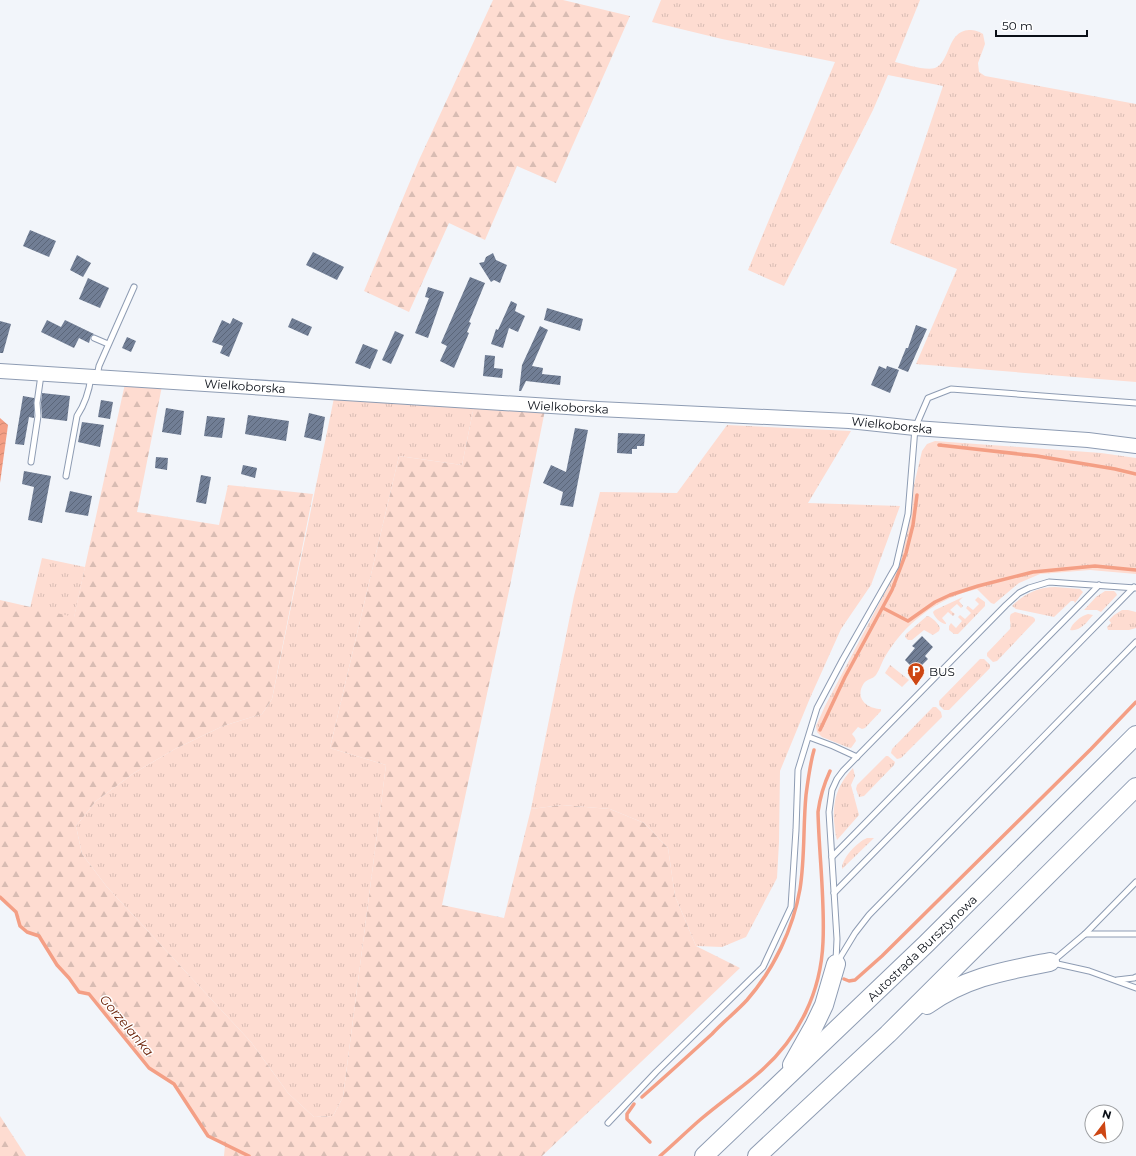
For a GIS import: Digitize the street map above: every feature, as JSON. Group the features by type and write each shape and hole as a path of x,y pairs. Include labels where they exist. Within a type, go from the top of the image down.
{"highway":[{"name":"Autostrada Bursztynowa","path":"704,1156 948,923 1136,735"},
{"path":"757,1156 888,1034 1136,787"},
{"path":"888,1034 931,1002 952,989 997,972 1050,962"},
{"path":"780,1084 818,1019 824,1005 836,964"}],"street":[{"name":"Wielkoborska","path":"0,370 590,408 848,420 915,428 1088,440 1136,446"}],"lane":[{"path":"66,476 77,416 82,409 94,376 134,287"},
{"path":"94,338 108,344"},
{"path":"31,462 38,416 37,403 41,373"},
{"path":"608,1123 656,1072 763,967 791,906 798,770 817,708 896,566 908,514 915,428 928,398 951,389 1136,403"},
{"path":"836,964 837,939 829,812 830,800 837,778 1019,593 1029,588 1049,582 1135,588"},
{"path":"832,858 1099,585"},
{"path":"834,893 1135,588"},
{"path":"836,964 855,933 869,915 1136,642"},
{"path":"808,737 857,757"},
{"path":"1050,962 1085,934 1136,882"},
{"path":"1085,934 1136,934"},
{"path":"1050,962 1089,971 1136,988"},
{"path":"1116,980 1134,978 1136,976"}],"green space":[{"path":"493,0 563,0 630,16 556,183 517,166 485,240 449,223 409,312 364,291 419,160"},
{"path":"661,0 920,0 895,62 921,68 935,68 944,59 957,35 969,30 975,30 983,34 985,44 978,63 979,72 985,76 1136,104 1136,382 916,364 957,269 890,243 943,86 888,75 873,110 784,286 748,270 835,62 722,39 652,22"},
{"path":"126,379 163,381 137,512 219,525 228,485 313,494 272,699 262,714 223,726 175,749 134,773 96,801 76,826 82,854 107,887 251,1042 288,1093 314,1117 333,1116 343,1097 386,765 330,748 399,456 462,465 474,406 545,410 510,586 442,905 504,918 531,809 562,805 610,809 644,823 668,848 675,896 696,946 740,968 542,1156 224,1156 225,1145 208,1136 174,1084 149,1068 89,994 79,992 57,965 39,936 27,932 20,926 16,912 0,897 0,600 74,617"},
{"path":"334,398 474,406 462,465 399,456 330,748 386,765 343,1097 333,1116 314,1117 288,1093 251,1042 107,887 82,854 76,826 96,801 134,773 175,749 223,726 262,714 272,699"},
{"path":"727,425 851,431 808,503 900,506 871,585 841,629 810,698 780,771 777,878 746,937 722,947 696,946 675,896 668,848 644,823 610,809 562,805 531,809 574,596 600,492 677,493"},
{"path":"935,441 1101,453 1136,458 1136,574 1090,570 1040,574 1019,583 994,604 991,603 977,589 962,593 941,602 928,610 911,624 893,644 876,675 864,683 860,693 861,698 867,705 881,709 881,711 865,728 862,729 858,727 852,734 856,741 851,748 847,747 822,737 817,732 816,726 899,563 907,532 913,489 922,451 927,444"},
{"path":"42,558 85,567 74,618 30,608"},
{"path":"1055,587 1080,589 1083,592 1075,603 1074,601 1071,601 1054,617 1016,609 1012,606 1021,598 1032,592 1043,588"},
{"path":"1105,591 1114,591 1117,595 1101,612 1097,610 1084,610 1096,597"},
{"path":"963,597 959,601 963,606 961,608 957,604 950,610 955,614 953,616 948,612 942,618 946,624 940,622 933,612"},
{"path":"978,597 985,602 985,606 958,634 954,634 949,630 949,626 951,623 956,628 962,621 958,617 960,615 965,619 971,613 966,608 968,606 973,610 979,604 975,600"},
{"path":"1122,610 1136,612 1136,628 1129,630 1108,630 1107,627 1111,623 1109,620"},
{"path":"1015,612 1033,617 1035,621 997,661 993,662 987,656 987,653 1010,629 1010,616"},
{"path":"1088,614 1093,615 1083,626 1070,630 1077,620"},
{"path":"927,616 936,622 940,628 939,631 933,635 924,630 912,640 908,640 905,637 906,634"},
{"path":"980,659 984,659 990,665 990,668 949,710 944,710 939,705 939,701"},
{"path":"890,665 909,680 902,687 885,673"},
{"path":"933,707 936,707 941,712 942,717 901,758 897,759 891,753 892,749"},
{"path":"886,756 895,762 894,765 864,796 859,797 856,789 857,785"},
{"path":"853,768 855,776 851,785 859,815 837,840 835,833 834,806 840,786"},
{"path":"867,838 874,838 842,869 844,860 850,851"},
{"path":"0,1116 26,1156 0,1156"}],"water":[{"path":"0,418 8,425 0,483"}],"building":[{"path":"30,230 56,241 49,257 23,246"},
{"path":"313,252 344,267 337,280 306,265"},
{"path":"493,253 496,260 507,265 500,283 494,280 491,282 479,263 484,262 486,257"},
{"path":"77,255 91,263 83,277 70,270"},
{"path":"470,277 485,283 469,322 471,323 467,332 469,333 454,368 440,361 447,346 441,343"},
{"path":"88,278 109,288 100,308 79,299"},
{"path":"428,287 444,292 428,338 415,333 429,298 425,297"},
{"path":"511,301 517,304 515,311 525,316 518,332 509,328 503,348 491,344 496,329 498,330"},
{"path":"547,308 583,319 580,331 544,320"},
{"path":"233,318 243,323 229,357 220,353 223,346 212,342 222,320 230,324"},
{"path":"292,318 312,327 308,336 288,327"},
{"path":"47,320 61,327 65,320 94,334 91,336 89,343 79,338 74,348 41,332"},
{"path":"0,321 11,324 3,353 0,353"},
{"path":"916,325 927,329 908,372 898,368 906,348 908,348"},
{"path":"540,326 548,330 532,366 543,368 542,374 561,376 560,385 526,381 521,391 519,391 522,365"},
{"path":"395,331 404,335 391,364 382,360"},
{"path":"127,337 136,341 131,352 122,348"},
{"path":"363,344 378,350 370,369 355,363"},
{"path":"485,355 495,356 494,368 503,369 502,378 483,376"},
{"path":"879,366 886,369 887,366 899,370 890,393 871,385"},
{"path":"42,393 70,396 67,421 42,418"},
{"path":"23,396 34,398 34,418 29,417 24,445 15,444"},
{"path":"101,400 113,402 110,419 98,417"},
{"path":"166,408 184,411 181,435 162,432"},
{"path":"309,413 325,417 321,441 304,437"},
{"path":"248,415 289,421 286,441 245,434"},
{"path":"207,416 225,418 222,438 204,436"},
{"path":"82,422 104,425 100,447 78,442"},
{"path":"575,428 588,430 573,507 560,505 563,492 543,483 551,465 566,472"},
{"path":"618,433 645,434 644,446 637,446 637,449 632,449 632,454 617,453"},
{"path":"156,457 168,458 167,470 155,468"},
{"path":"243,465 257,468 255,478 241,474"},
{"path":"24,471 51,476 42,523 28,520 34,487 22,484"},
{"path":"201,475 211,477 206,504 196,502"},
{"path":"70,491 92,496 88,516 65,512"},
{"path":"922,636 933,647 925,656 928,659 916,671 905,660 915,648 912,646"}],"waterway":[{"path":"939,445 1037,456 1136,474"},
{"path":"820,730 845,677 892,590 906,553 913,525 917,495"},
{"path":"883,608 908,621 935,602 950,595 1033,572 1095,566 1136,570"},
{"path":"844,979 849,981 855,980 882,956 1091,749 1136,702"},
{"path":"642,1097 712,1034 747,1000 766,975 781,948 793,919 800,889 803,866 806,795 814,750"},
{"path":"660,1156 701,1119 762,1070 787,1043 806,1012 813,996 818,978 823,942 823,910 818,812 822,791 830,771"},
{"name":"Gorzelanka","path":"0,897 16,912 20,926 27,932 39,936 57,965 79,992 89,994 149,1068 174,1084 208,1136 249,1156"},
{"path":"634,1104 627,1114 627,1119 650,1142"}],"place":[{"name":"BUS","path":"916,686"}]}
